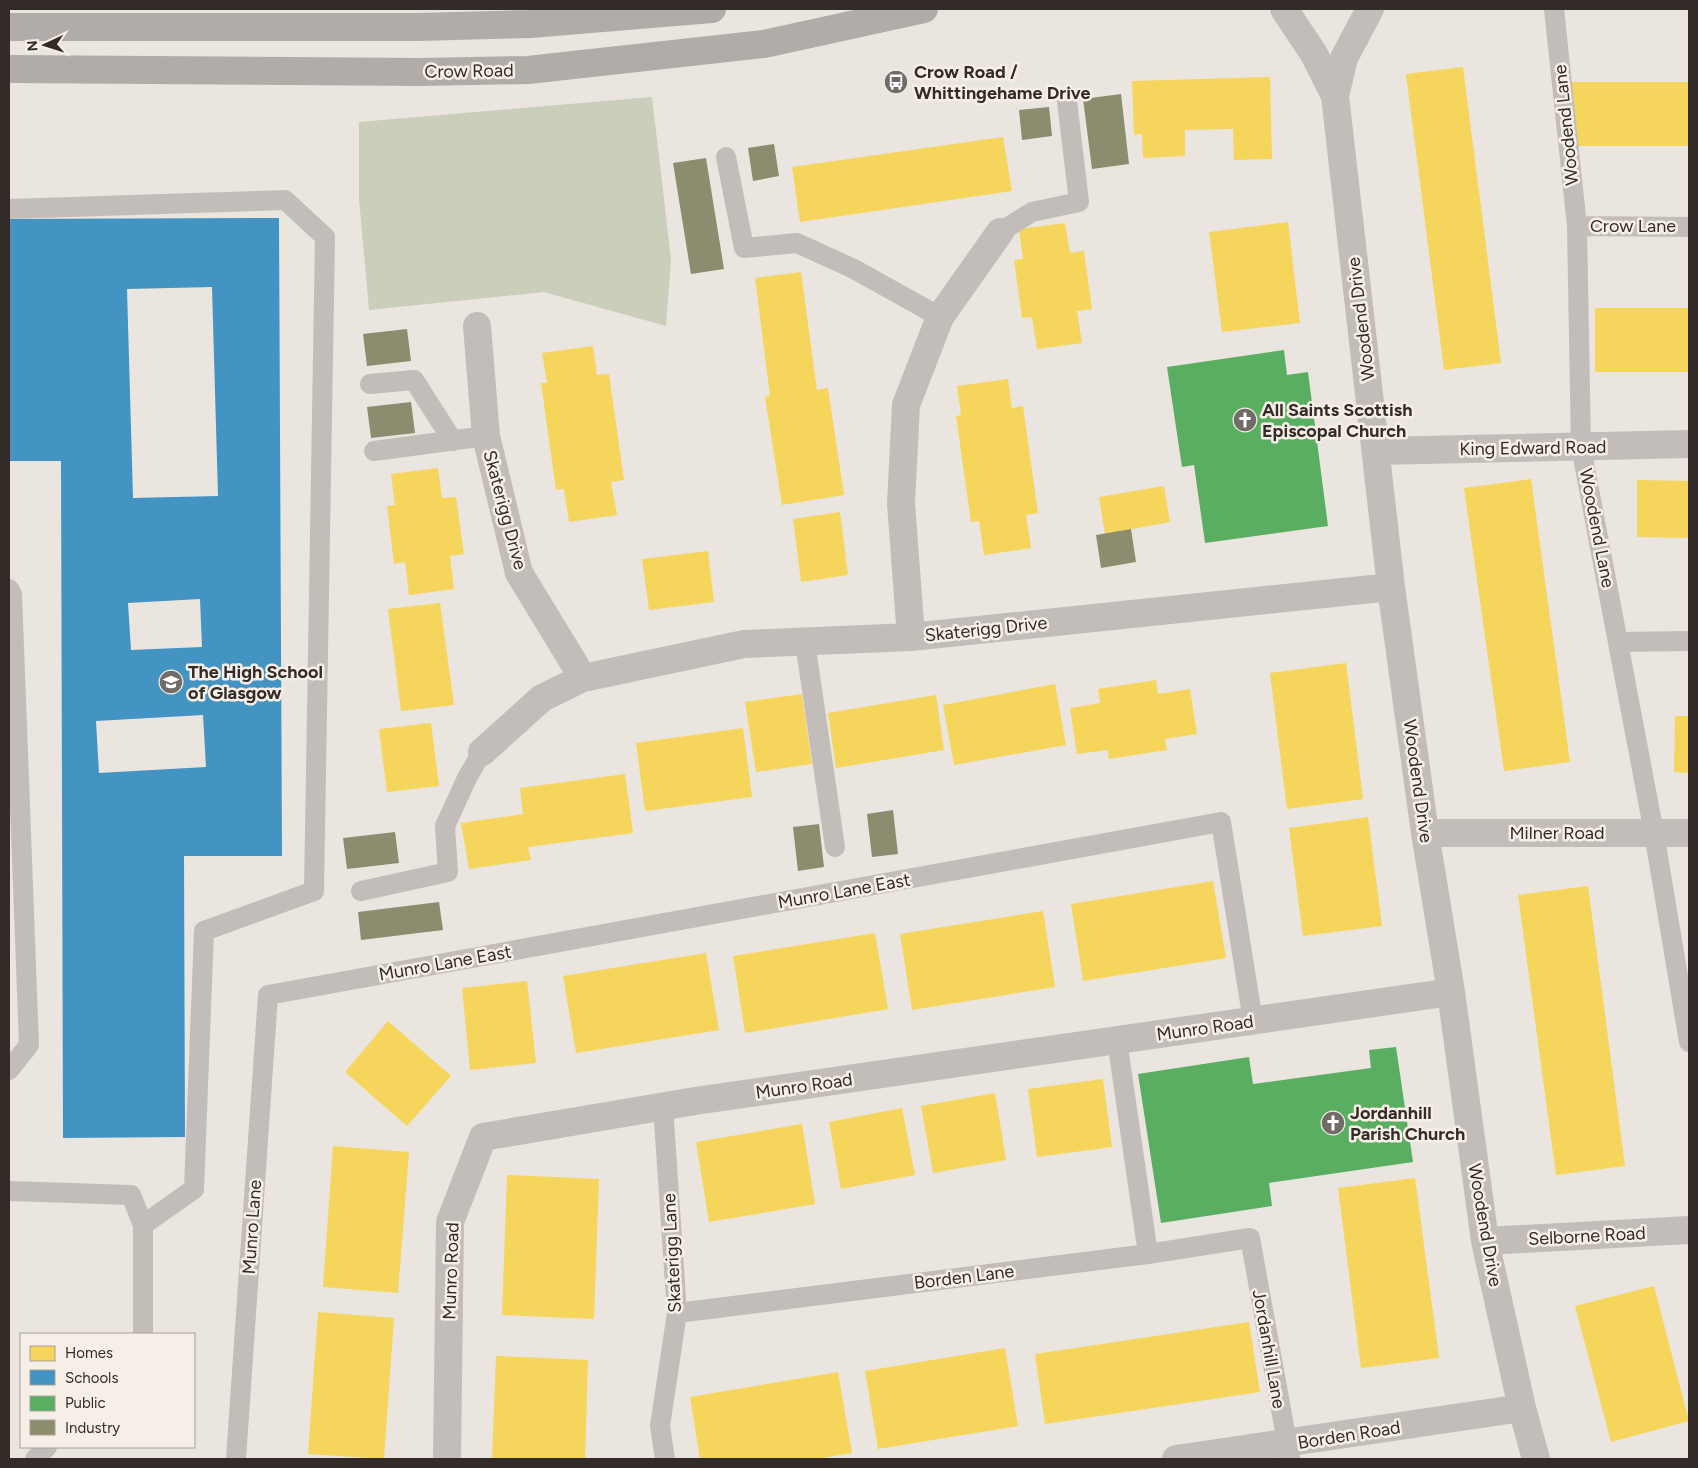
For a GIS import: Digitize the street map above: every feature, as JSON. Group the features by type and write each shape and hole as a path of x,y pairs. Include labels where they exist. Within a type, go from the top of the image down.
{"main road":[{"path":"9,26 502,25 712,9"},
{"name":"Crow Road","path":"9,70 422,72 528,70 764,44 924,9"}],"street":[{"name":"Woodend Drive","path":"1284,9 1314,54 1335,96 1377,451 1391,587 1451,992 1485,1241 1522,1408 1536,1459"},
{"name":"Woodend Drive","path":"1335,96 1344,58 1370,9"},
{"path":"911,637 901,503 906,405 940,317 1000,232"},
{"name":"Skaterigg Drive","path":"477,326 486,436 519,573 583,678"},
{"name":"King Edward Road","path":"1377,451 1689,444"},
{"name":"Skaterigg Drive","path":"482,752 542,698 583,678 744,644 911,637 1391,587"},
{"name":"Milner Road","path":"1426,833 1689,833"},
{"name":"Munro Road","path":"447,1459 450,1222 483,1137 663,1106 1451,992"},
{"name":"Selborne Road","path":"1485,1241 1689,1230"},
{"name":"Borden Road","path":"1176,1459 1287,1452 1522,1408"}],"lane":[{"name":"Woodend Lane","path":"1554,9 1577,226 1581,447 1654,833 1689,1042"},
{"path":"1000,232 1032,212 1079,202 1067,101"},
{"path":"726,157 744,248 797,243 854,269 940,317"},
{"path":"9,209 286,200 325,237 314,891 204,931 194,1189 143,1225"},
{"name":"Crow Lane","path":"1577,226 1689,227"},
{"path":"370,384 414,380 453,441"},
{"path":"374,452 486,436"},
{"path":"9,589 12,594 30,1045 9,1070"},
{"path":"1619,642 1689,641"},
{"path":"805,642 835,847"},
{"path":"361,891 448,872 445,826 467,778 482,752"},
{"name":"Munro Lane East","path":"268,995 1221,822 1253,1021"},
{"name":"Munro Lane","path":"236,1459 268,995"},
{"path":"1117,1040 1148,1254"},
{"name":"Skaterigg Lane","path":"663,1106 677,1313 660,1426 665,1459"},
{"path":"9,1190 131,1195 143,1225 143,1333"},
{"name":"Borden Lane","path":"677,1313 1148,1254 1250,1238"},
{"name":"Jordanhill Lane","path":"1250,1238 1287,1452"},
{"path":"35,1459 46,1448"}],"green space":[{"path":"652,97 671,259 666,326 544,292 369,310 359,199 359,122"}],"building: Homes":[{"path":"1463,67 1501,363 1444,370 1406,74"},
{"path":"1270,77 1272,159 1234,160 1233,129 1185,130 1185,156 1143,158 1142,134 1134,135 1132,81"},
{"path":"1571,82 1689,82 1689,146 1572,146"},
{"path":"1003,137 1012,191 800,222 792,167"},
{"path":"1288,222 1300,323 1222,332 1209,232"},
{"path":"1065,223 1070,253 1084,251 1092,309 1077,311 1082,343 1037,349 1032,317 1022,318 1014,260 1023,259 1019,229"},
{"path":"801,272 817,390 828,388 844,495 782,505 765,397 770,396 755,278"},
{"path":"1595,308 1689,308 1689,372 1595,372"},
{"path":"593,346 597,375 609,374 624,480 611,482 617,515 569,522 564,489 556,490 541,383 547,383 542,353"},
{"path":"1008,379 1012,408 1023,406 1038,513 1026,515 1031,548 984,555 979,521 971,522 956,416 961,415 957,386"},
{"path":"438,468 442,498 456,497 464,554 450,556 454,589 409,595 405,562 394,564 387,506 395,505 391,474"},
{"path":"1531,479 1570,762 1504,771 1464,488"},
{"path":"1637,480 1689,481 1689,538 1637,537"},
{"path":"1164,486 1170,522 1105,534 1099,497"},
{"path":"840,512 848,575 801,582 793,519"},
{"path":"708,551 714,602 649,610 642,559"},
{"path":"440,603 454,705 401,711 388,609"},
{"path":"1346,663 1363,799 1287,809 1270,673"},
{"path":"1156,680 1158,694 1190,689 1197,734 1165,739 1167,750 1109,759 1108,750 1077,754 1070,708 1100,703 1098,689"},
{"path":"1055,684 1066,745 954,765 943,705"},
{"path":"802,694 812,764 756,772 745,702"},
{"path":"936,695 944,750 836,768 828,713"},
{"path":"1675,716 1689,716 1689,773 1674,772"},
{"path":"431,723 439,786 387,792 379,729"},
{"path":"743,728 752,797 645,811 636,743"},
{"path":"625,774 633,833 528,847 531,860 469,869 461,823 523,814 520,788"},
{"path":"1368,817 1382,926 1303,936 1289,828"},
{"path":"1213,881 1226,958 1083,981 1071,904"},
{"path":"1588,886 1625,1166 1556,1175 1518,895"},
{"path":"1043,911 1055,987 912,1010 900,934"},
{"path":"875,933 888,1009 745,1033 733,956"},
{"path":"706,953 719,1030 576,1053 563,976"},
{"path":"527,981 536,1063 470,1070 462,988"},
{"path":"388,1021 451,1076 407,1126 345,1072"},
{"path":"1103,1079 1112,1147 1037,1157 1028,1089"},
{"path":"995,1093 1006,1160 933,1173 921,1106"},
{"path":"902,1108 915,1175 841,1189 829,1122"},
{"path":"802,1124 815,1204 709,1222 696,1142"},
{"path":"333,1146 409,1152 398,1293 323,1287"},
{"path":"507,1175 599,1179 594,1319 502,1315"},
{"path":"1415,1178 1439,1358 1361,1368 1338,1188"},
{"path":"1654,1286 1689,1421 1611,1442 1575,1306"},
{"path":"318,1312 394,1318 384,1459 308,1454"},
{"path":"1249,1322 1260,1392 1045,1424 1035,1354"},
{"path":"1005,1348 1018,1426 878,1449 865,1371"},
{"path":"496,1356 588,1360 585,1459 492,1459"},
{"path":"838,1372 852,1453 817,1459 700,1459 690,1397"}],"building: Schools":[{"name":"The High School of Glasgow","path":"279,218 282,856 184,856 185,1137 63,1138 61,461 9,461 9,219","holes":["212,287 218,496 133,498 127,289","200,599 202,647 131,650 128,603","203,715 206,767 99,773 96,721"]}],"building: Public":[{"name":"All Saints Scottish Episcopal Church","path":"1284,350 1287,375 1308,372 1328,526 1205,543 1194,465 1182,467 1167,367"},
{"path":"1396,1047 1413,1162 1269,1183 1272,1206 1161,1223 1138,1074 1249,1057 1253,1084 1371,1068 1369,1050"}],"building: Industry":[{"path":"1121,94 1129,164 1092,169 1083,99"},
{"path":"1049,107 1052,136 1022,140 1019,110"},
{"path":"774,144 779,176 753,181 748,148"},
{"path":"706,158 724,269 691,274 673,163"},
{"path":"407,329 411,361 367,366 363,334"},
{"path":"411,402 415,433 371,438 367,407"},
{"path":"1131,529 1136,562 1101,568 1096,535"},
{"path":"893,810 898,854 872,857 867,814"},
{"path":"819,824 824,867 798,871 793,827"},
{"path":"395,832 399,863 347,869 343,838"},
{"path":"439,902 443,930 361,940 358,912"}],"place":[{"name":"Crow Road / Whittingehame Drive","path":"896,82"},
{"name":"All Saints Scottish Episcopal Church","path":"1245,420"},
{"name":"The High School of Glasgow","path":"171,682"},
{"name":"Jordanhill Parish Church","path":"1333,1123"}]}
